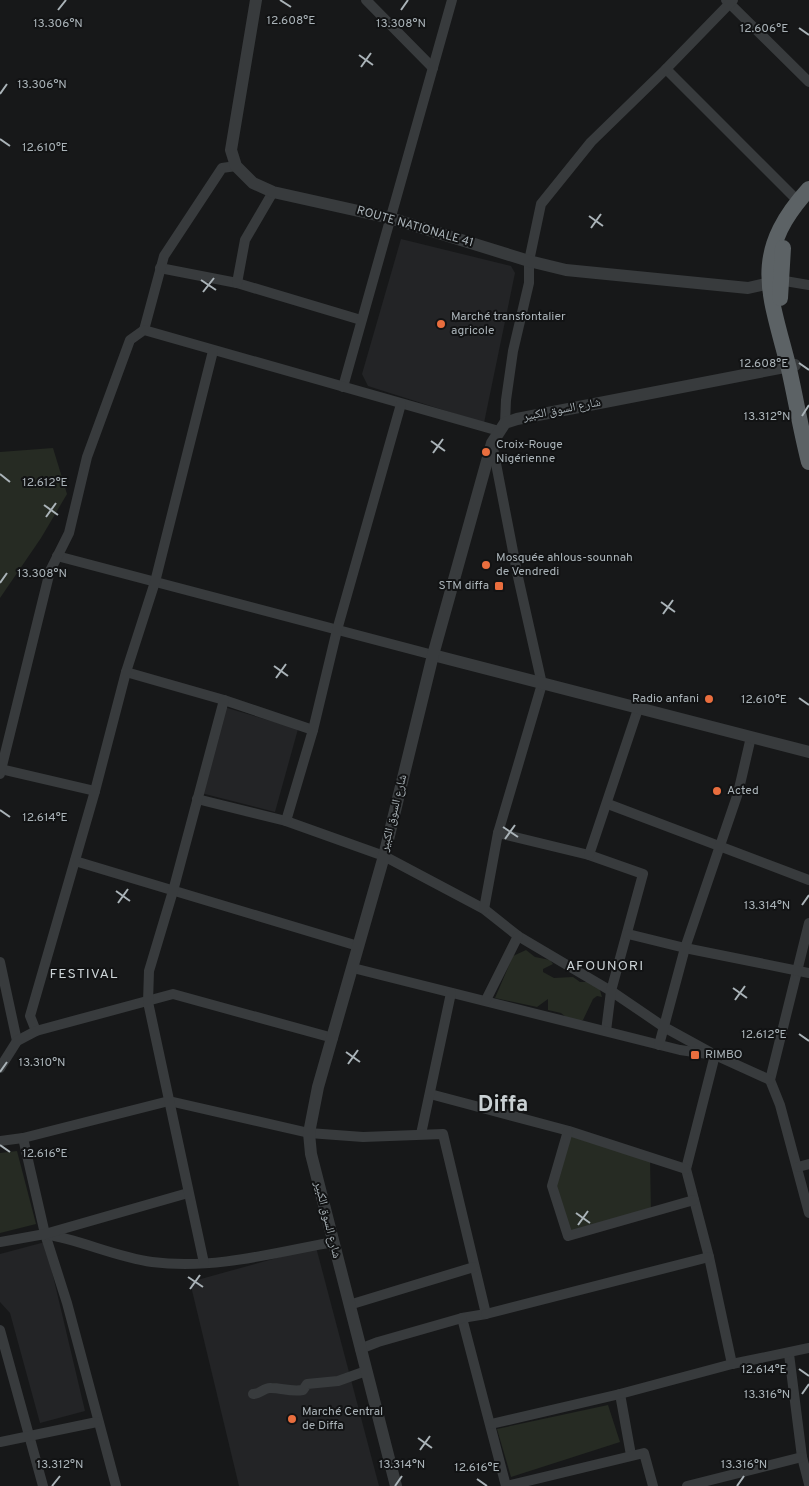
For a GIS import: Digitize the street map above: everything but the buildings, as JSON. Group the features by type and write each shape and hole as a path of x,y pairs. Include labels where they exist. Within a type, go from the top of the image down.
{"highway":[{"path":"805,198 782,251 774,282 782,307 791,366 805,409 809,462"}],"street":[{"path":"95,791 1,771 50,571 69,533 87,458 121,360 130,340 144,330 164,256 222,168 236,166 231,150 256,0"},
{"path":"366,0 433,68"},
{"path":"343,387 452,0"},
{"path":"144,330 401,404 502,427 513,351 529,283 529,261 541,204 591,142 666,69 730,1 809,82"},
{"path":"666,69 805,198"},
{"name":"ROUTE NATIONALE 41","path":"236,166 253,183 273,192 390,218 529,261 566,270 748,288 774,282"},
{"path":"237,283 245,240 273,192"},
{"path":"160,268 237,283 361,320"},
{"path":"774,282 809,284"},
{"path":"36,1031 30,1016 95,791 126,672 155,582 213,351"},
{"name":"شارع السوق الكبير","path":"396,1486 310,1154 309,1133 318,1087 384,856 433,655 492,443 502,427 526,417 791,366"},
{"path":"286,821 313,730 336,630 401,404"},
{"path":"484,909 498,833 542,684 518,577 492,443"},
{"path":"57,556 542,684 809,752"},
{"path":"126,672 224,700 313,730"},
{"path":"204,1263 148,1002 150,971 224,700"},
{"path":"589,855 608,804 638,709"},
{"path":"659,1045 685,948 738,793 751,737"},
{"path":"197,799 286,821 384,856 484,909 518,936 610,991 664,1027 770,1080"},
{"path":"608,804 809,880"},
{"path":"498,833 589,855 643,874 628,934 610,991 606,1031"},
{"path":"75,861 358,946"},
{"path":"809,923 770,1080 780,1105 809,1213"},
{"path":"628,934 685,948 809,973"},
{"path":"486,1000 518,936"},
{"path":"0,962 17,1042"},
{"path":"352,968 486,1000 659,1045 715,1054"},
{"path":"421,1134 451,993"},
{"path":"0,1067 17,1042 36,1031 174,994 333,1038"},
{"path":"715,1054 686,1169 709,1257 732,1364"},
{"path":"430,1094 568,1131 686,1169"},
{"path":"0,1141 23,1138 170,1101 309,1133 363,1137 443,1134 486,1314"},
{"path":"568,1131 552,1186 568,1236 694,1200"},
{"path":"23,1138 45,1234 67,1302 97,1422 116,1486"},
{"path":"798,1167 809,1164"},
{"path":"0,1242 45,1234 188,1193"},
{"path":"45,1234 152,1262 225,1263 333,1242"},
{"path":"360,1349 462,1318 486,1314 709,1257"},
{"path":"350,1305 474,1267"},
{"path":"462,1318 506,1486 644,1453 653,1486"},
{"path":"0,1330 43,1486"},
{"path":"491,1424 620,1394 732,1364 789,1354 809,1348"},
{"path":"789,1354 802,1457 808,1478"},
{"path":"253,1394 257,1394 265,1388 274,1387 282,1391 303,1390 307,1384 338,1381 366,1371"},
{"path":"620,1394 631,1455"},
{"path":"0,1442 97,1422"},
{"path":"687,1486 802,1457"}],"shaded area":[{"name":"Marché transfontalier agricole","path":"401,239 511,266 515,273 484,423 368,386 362,374"},
{"path":"53,448 67,494 41,538 0,598 0,452"},
{"path":"224,707 298,729 275,812 201,793"},
{"path":"526,950 535,957 550,960 553,964 543,969 543,972 554,978 573,977 580,982 588,982 599,987 602,997 597,996 593,999 583,1020 572,1022 561,1013 548,1010 548,999 537,1007 495,998 513,956"},
{"path":"569,1131 650,1158 651,1215 568,1233 555,1185"},
{"path":"17,1151 36,1224 0,1233 0,1153"},
{"path":"45,1242 85,1411 40,1423 10,1313 0,1302 0,1254"},
{"name":"Marché Central de Diffa","path":"316,1247 379,1486 239,1486 190,1282"},
{"path":"608,1405 620,1442 511,1477 497,1429"}],"place":[{"name":"Marché transfontalier agricole","path":"441,324"},
{"name":"Croix-Rouge Nigérienne","path":"486,452"},
{"name":"Mosquée ahlous-sounnah de Vendredi","path":"486,565"},
{"name":"STM diffa","path":"499,586"},
{"name":"Radio anfani","path":"709,699"},
{"name":"Acted","path":"717,791"},
{"name":"RIMBO","path":"695,1055"},
{"name":"Marché Central de Diffa","path":"292,1419"}],"district":[{"name":"AFOUNORI","path":"605,966"},
{"name":"FESTIVAL","path":"84,974"},
{"name":"Diffa","path":"503,1105"}]}
